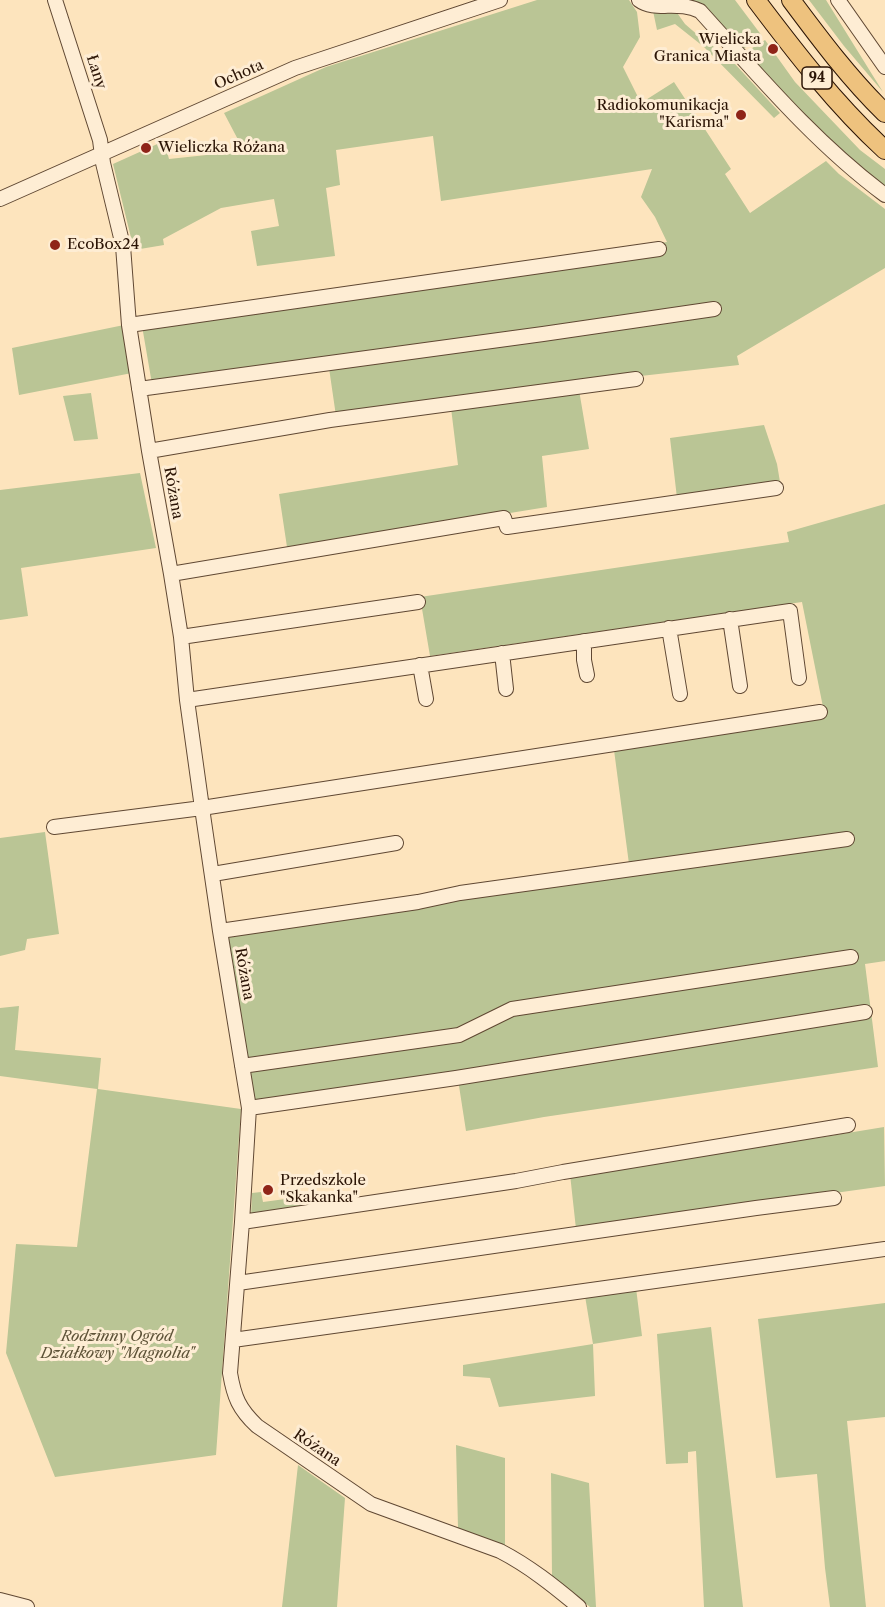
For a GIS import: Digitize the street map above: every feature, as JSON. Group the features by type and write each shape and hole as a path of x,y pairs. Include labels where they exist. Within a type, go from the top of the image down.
{"main road":[{"name":"94","path":"756,0 838,104 885,150"},
{"name":"94","path":"791,0 837,60 885,113"}],"street":[{"name":"Łany","path":"55,0 97,131 102,154"},
{"name":"Ochota","path":"0,199 295,68 500,0"},
{"path":"639,0 648,6 679,4 692,6 700,11 821,142 885,195"},
{"path":"838,0 885,67"},
{"name":"Różana","path":"102,154 123,246 129,325 181,637 202,808 249,1108 230,1373 234,1396 244,1414 257,1426 371,1504 500,1551 526,1566 579,1607"},
{"path":"129,325 659,249"},
{"path":"139,389 714,309"},
{"path":"149,451 330,420 636,380"},
{"path":"171,574 504,518 507,527 776,488"},
{"path":"181,637 418,602"},
{"path":"187,700 790,610 799,678"},
{"path":"730,619 741,686"},
{"path":"669,628 680,694"},
{"path":"584,641 587,675"},
{"path":"502,653 506,689"},
{"path":"420,665 426,699"},
{"path":"54,827 202,808 820,712"},
{"path":"220,931 418,902 466,892 847,839"},
{"path":"213,874 396,843"},
{"path":"242,1066 459,1035 512,1010 851,957"},
{"path":"249,1108 468,1076 865,1012"},
{"path":"242,1222 516,1182 563,1172 848,1125"},
{"path":"238,1283 834,1198"},
{"path":"233,1340 885,1249"},
{"path":"0,1600 27,1607"}],"green space":[{"path":"537,0 629,0 637,12 640,37 623,67 641,103 674,82 731,169 725,174 750,213 826,161 839,174 885,209 885,268 737,356 739,365 551,386 336,416 329,368 540,327 152,384 141,320 667,242 655,217 641,197 652,169 441,201 433,136 336,150 340,185 326,188 335,256 257,266 251,231 279,226 274,199 221,208 163,239 164,245 134,250 113,164 164,141 169,159 244,151 224,113 326,67"},
{"path":"692,0 735,0 762,36 743,49 703,7"},
{"path":"809,0 826,0 883,92 844,46"},
{"path":"675,10 685,24 735,64 780,113 774,118 704,47 675,24 657,30 653,11"},
{"path":"765,40 795,82 860,150 885,169 885,189 827,141 746,52"},
{"path":"124,325 132,373 19,395 12,348"},
{"path":"579,390 589,449 542,456 547,507 287,547 279,494 458,465 451,408"},
{"path":"91,393 98,439 74,441 63,396"},
{"path":"764,425 777,464 780,482 677,498 670,438"},
{"path":"140,473 156,548 21,568 28,616 0,620 0,490"},
{"path":"885,504 885,961 865,964 878,1067 544,1117 466,1131 457,1073 254,1104 227,934 852,843 852,834 629,864 614,750 825,717 802,602 430,656 420,597 789,542 787,532"},
{"path":"45,832 59,934 27,939 25,950 0,956 0,838"},
{"name":"Rodzinny Ogród Działkowy \"Magnolia\"","path":"19,1006 15,1050 101,1058 98,1089 241,1109 216,1455 55,1477 6,1353 16,1244 77,1247 97,1089 0,1076 0,1008"},
{"path":"884,1127 885,1186 576,1229 569,1165 810,1128 811,1139"},
{"path":"261,1192 263,1202 300,1197 302,1209 251,1217 252,1193"},
{"path":"636,1288 642,1336 593,1344 585,1296"},
{"path":"885,1303 885,1417 847,1421 866,1607 830,1607 817,1474 776,1478 758,1319"},
{"path":"711,1327 743,1607 704,1607 696,1451 688,1452 688,1463 666,1464 657,1334"},
{"path":"593,1344 595,1396 499,1407 490,1378 463,1376 463,1365"},
{"path":"456,1445 505,1458 505,1546 458,1528"},
{"path":"298,1465 345,1498 337,1607 282,1607"},
{"path":"551,1473 589,1483 596,1607 590,1607 552,1576"}],"place":[{"name":"Wielicka Granica Miasta","path":"773,49"},
{"name":"Radiokomunikacja \"Karisma\"","path":"741,115"},
{"name":"Wieliczka Różana","path":"146,148"},
{"name":"EcoBox24","path":"55,245"},
{"name":"Przedszkole \"Skakanka\"","path":"268,1190"}]}
